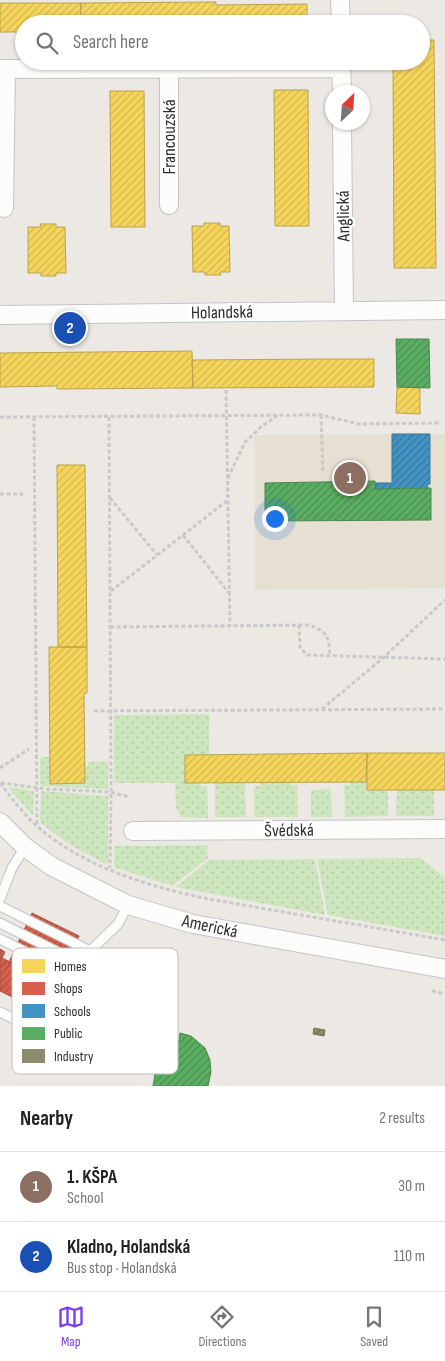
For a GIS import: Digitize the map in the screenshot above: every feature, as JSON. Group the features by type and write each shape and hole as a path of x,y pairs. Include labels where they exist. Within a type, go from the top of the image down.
{"street":[{"path":"340,0 341,15"},
{"path":"3,69 4,208"},
{"name":"Francouzská","path":"169,70 169,205"},
{"path":"341,70 342,85"},
{"name":"Anglická","path":"342,130 344,310"},
{"name":"Holandská","path":"0,315 445,310"},
{"name":"Americká","path":"0,822 25,847 51,866 128,905 193,924 445,969"},
{"name":"Švédská","path":"133,831 445,829"}],"lane":[{"path":"0,899 12,868 25,847"},
{"path":"93,948 118,924 128,905"},
{"path":"0,906 84,948"},
{"path":"0,923 50,948"},
{"path":"1,942 14,948"},
{"path":"0,1012 12,1018"}],"path":[{"path":"226,390 230,625"},
{"path":"228,478 245,442 277,415"},
{"path":"321,415 323,474"},
{"path":"0,417 321,415 359,424 441,423"},
{"path":"109,416 111,591 110,869"},
{"path":"34,417 37,826"},
{"path":"0,494 23,494"},
{"path":"110,497 157,554"},
{"path":"111,591 228,499"},
{"path":"183,535 230,593"},
{"path":"321,710 384,658 445,600"},
{"path":"299,625 300,647 307,655 445,659"},
{"path":"110,627 309,625 320,629 327,635 330,644 330,656"},
{"path":"94,711 445,709"},
{"path":"0,768 29,749"},
{"path":"0,783 111,792 129,797"},
{"path":"0,783 37,826 57,841 78,854 110,869 156,886 182,893 445,940"},
{"path":"432,991 445,994"}],"shaded area":[{"path":"445,434 445,588 255,590 254,435"}],"green space":[{"path":"209,714 209,754 185,755 185,783 201,783 201,786 207,786 208,818 181,817 176,808 175,783 114,783 114,715"},
{"path":"42,757 50,757 51,784 84,783 84,768 88,767 88,762 108,762 108,788 42,786 40,784 40,759"},
{"path":"260,782 291,782 291,785 297,785 298,817 254,817 254,786 260,786"},
{"path":"350,782 366,782 367,790 388,790 388,816 345,817 344,785 350,785"},
{"path":"215,783 245,783 246,817 215,817"},
{"path":"8,787 34,791 33,816"},
{"path":"331,789 332,817 311,817 311,790"},
{"path":"397,790 434,790 434,816 396,816"},
{"path":"41,791 108,796 108,865 70,845 42,824 40,821"},
{"path":"207,845 208,858 172,886 114,867 114,846"},
{"path":"421,858 445,878 445,936 328,915 317,859"},
{"path":"315,859 325,915 176,887 209,860"}],"building: Homes":[{"path":"216,2 216,5 307,4 307,15 80,15 81,3"},
{"path":"0,3 81,3 80,15 15,15 15,32 0,32"},
{"path":"430,40 434,40 436,268 394,268 393,70 430,70"},
{"path":"274,90 308,90 309,226 275,226"},
{"path":"110,91 144,91 145,227 111,227"},
{"path":"204,223 220,223 220,226 229,226 230,272 220,272 221,275 205,275 205,272 193,272 192,226 204,226"},
{"path":"40,224 56,224 56,227 65,227 66,273 56,273 56,276 41,276 41,273 28,273 28,227 41,227"},
{"path":"192,351 193,388 57,389 57,386 0,387 0,353"},
{"path":"374,359 374,387 193,388 192,360"},
{"path":"397,387 420,388 420,414 396,413"},
{"path":"57,465 85,465 87,647 58,647"},
{"path":"49,647 87,647 87,693 84,693 85,783 50,784"},
{"path":"367,753 366,782 185,783 185,755"},
{"path":"367,753 445,753 445,790 367,790"}],"building: Shops":[{"path":"32,913 79,936 73,948 16,948"},
{"path":"0,949 5,952 2,958 12,963 12,997 0,991"},
{"path":"12,956 12,966 8,964"}],"building: Schools":[{"path":"392,434 430,434 430,484 428,484 427,489 375,489 375,483 392,483"}],"building: Public":[{"path":"396,339 429,339 430,388 397,387"},
{"path":"375,481 375,489 431,488 431,520 265,521 265,483"},
{"path":"180,1033 191,1036 205,1048 210,1060 211,1072 208,1086 153,1086 155,1074 178,1074"}],"building: Industry":[{"path":"314,1028 325,1030 324,1036 313,1034"}],"place":[{"name":"Kladno, Holandská","path":"70,328"},
{"name":"1. KŠPA","path":"350,478"}]}
